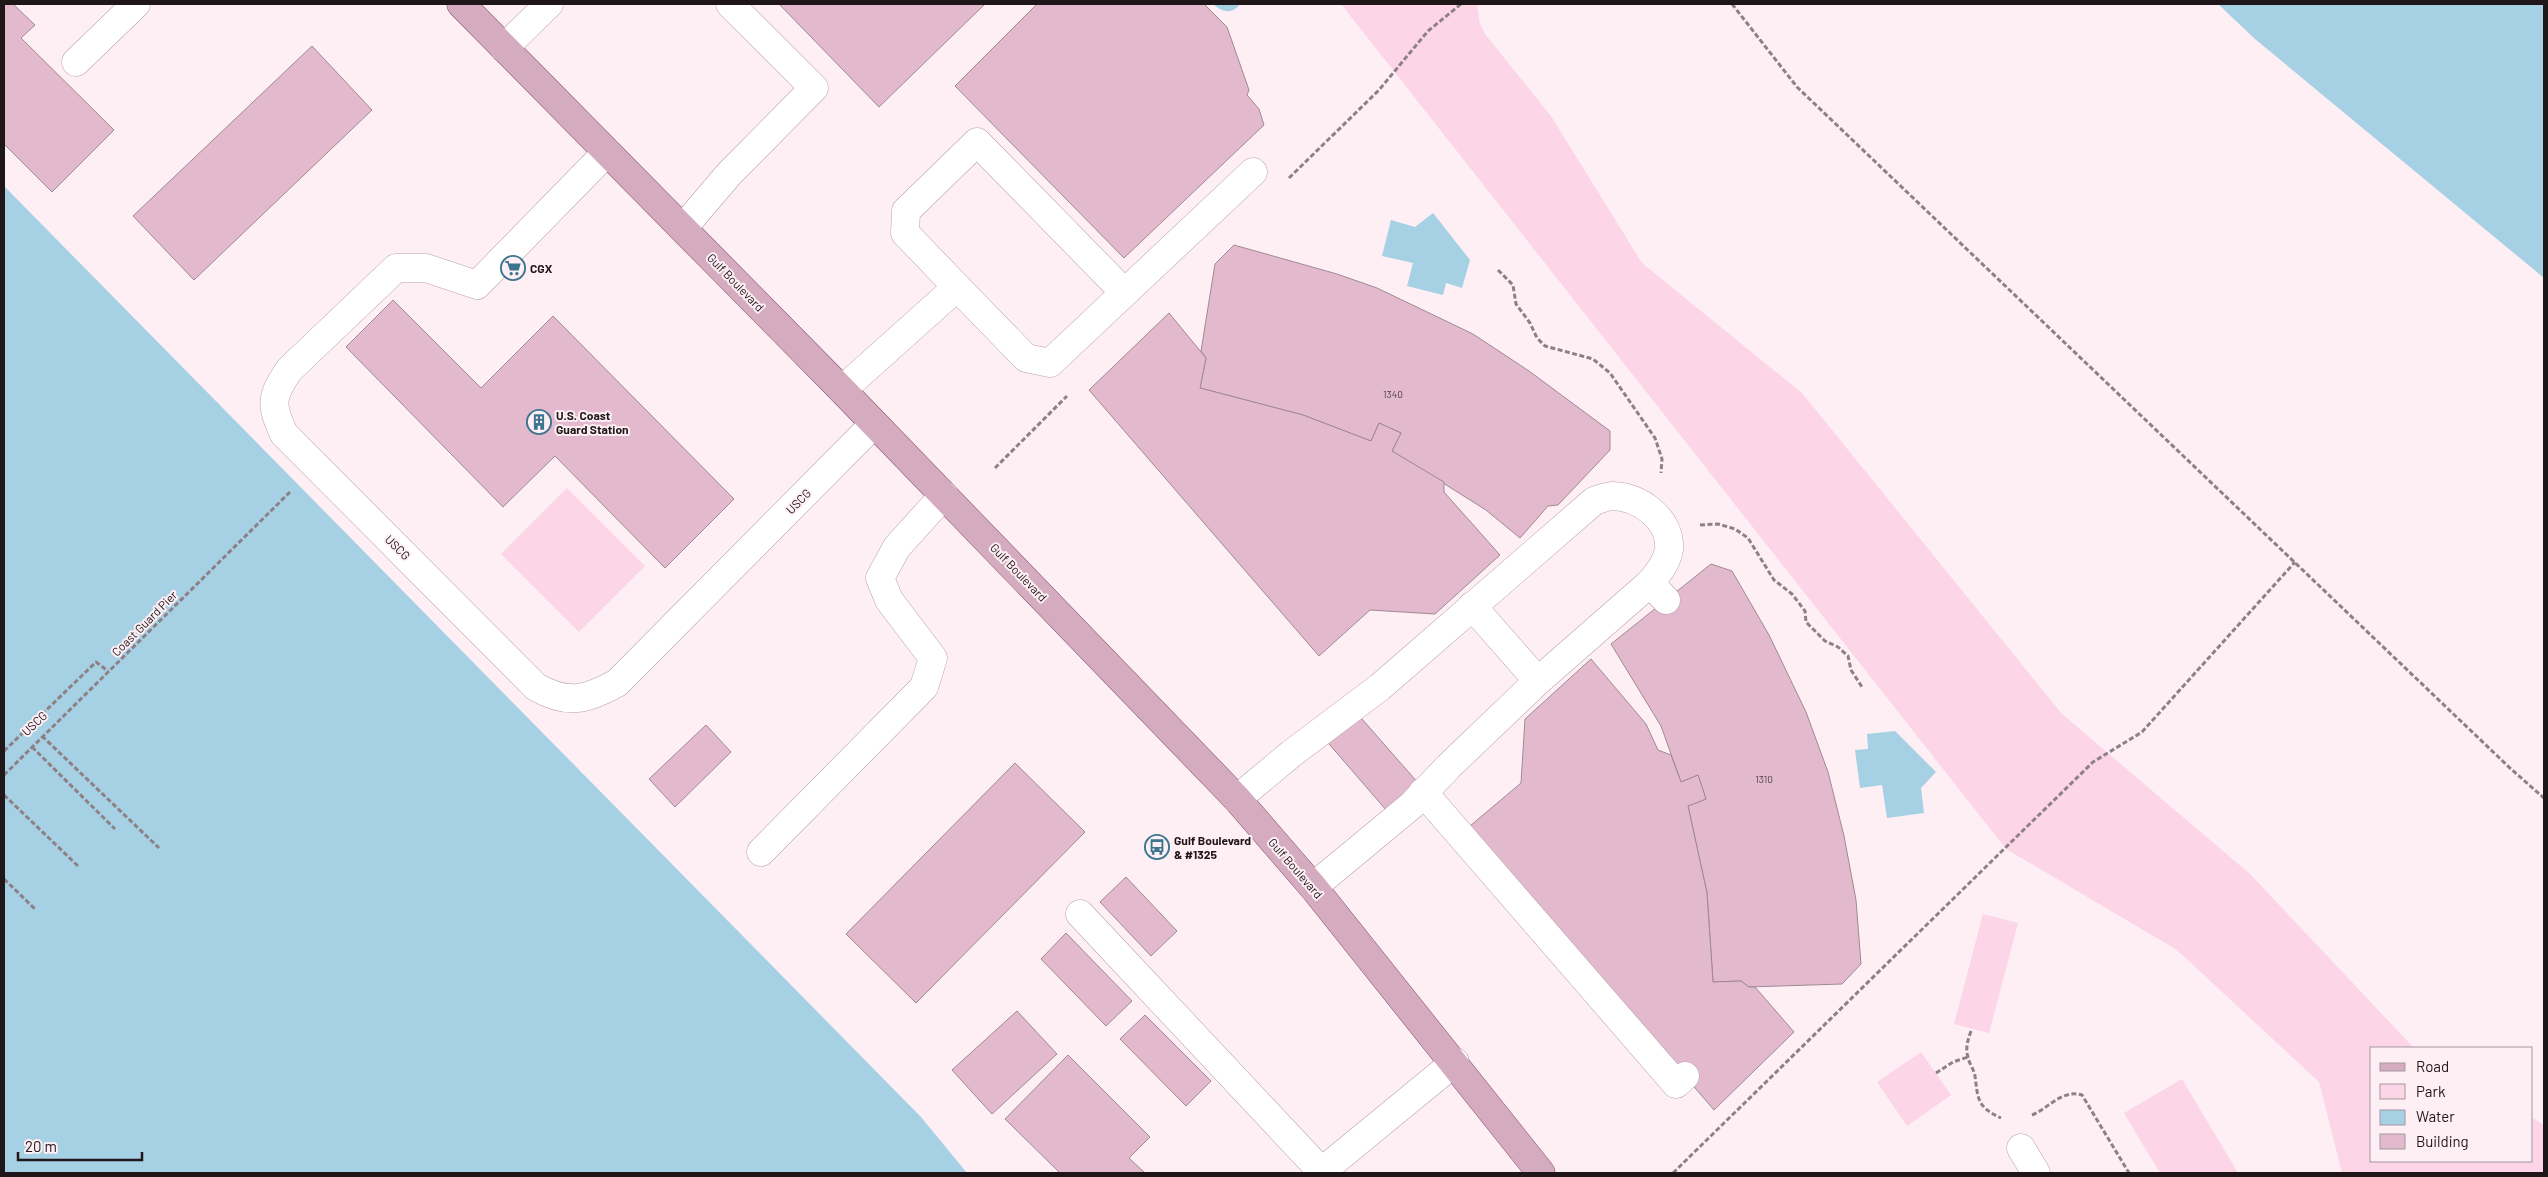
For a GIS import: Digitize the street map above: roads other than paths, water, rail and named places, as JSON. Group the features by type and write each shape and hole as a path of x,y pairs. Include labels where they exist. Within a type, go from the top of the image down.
{"main road":[{"name":"Gulf Boulevard","path":"461,4 842,390 1237,799 1314,887 1455,1062 1541,1173"}],"lane":[{"path":"76,62 136,4"},
{"path":"504,48 550,4"},
{"path":"683,228 729,174 814,88 730,4"},
{"path":"1124,292 977,142 906,210 905,232 956,287 1026,358 1050,363 1253,172"},
{"name":"USCG","path":"607,152 477,284 426,268 396,268 289,370 277,388 272,405 284,434 536,686 554,697 577,698 597,694 617,683 874,424"},
{"path":"842,390 956,287"},
{"path":"760,852 924,687 933,658 889,600 880,578 897,547 944,495"},
{"path":"1237,799 1291,754 1380,687 1594,501 1610,496 1629,498 1646,506 1658,518 1665,531 1669,549 1658,591 1538,682 1424,792 1368,843 1314,887"},
{"path":"1472,606 1538,682"},
{"path":"1424,792 1676,1084 1685,1076"},
{"path":"1080,914 1322,1172 1455,1062"},
{"path":"2021,1148 2036,1173"}],"water":[{"path":"1213,4 1240,4 1234,10 1227,11"},
{"path":"2218,4 2544,4 2544,278 2255,39"},
{"path":"4,186 921,1117 967,1173 4,1173"},
{"path":"1433,213 1470,260 1462,288 1446,283 1443,295 1407,286 1413,263 1382,256 1391,220 1415,227"},
{"path":"1895,731 1936,772 1921,788 1924,813 1887,818 1882,785 1860,788 1855,750 1868,749 1867,734"}],"place":[{"name":"CGX","path":"513,268"},
{"name":"U.S. Coast Guard Station","path":"539,422"},
{"name":"Gulf Boulevard & #1325","path":"1157,847"}]}
